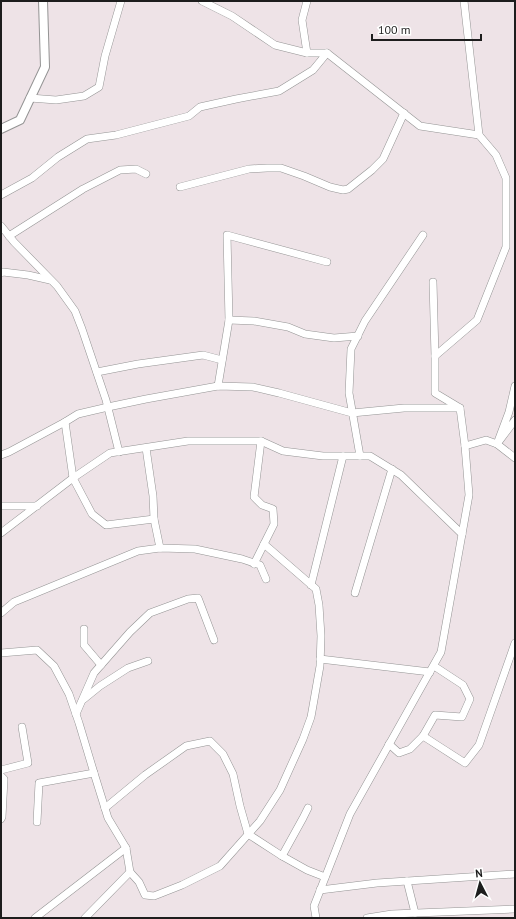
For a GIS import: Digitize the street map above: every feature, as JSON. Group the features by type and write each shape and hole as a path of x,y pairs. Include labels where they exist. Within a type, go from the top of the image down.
{"street":[{"path":"1,129 20,120 45,67 43,1"},
{"path":"30,98 56,100 84,96 99,87 105,56 121,1"},
{"path":"202,1 232,16 276,44 307,53 327,54 420,126 479,135"},
{"path":"307,1 302,20 307,53"},
{"path":"435,356 477,320 506,247 506,178 496,155 479,135 464,1"},
{"path":"1,195 32,178 58,157 87,139 116,135 189,116 200,108 236,99 279,91 313,70 327,54"},
{"path":"180,187 249,169 281,168 330,187 343,190 348,189 383,159 404,113"},
{"path":"9,236 83,189 120,170 136,170 146,174"},
{"path":"1,226 57,286 75,311 108,407 119,452"},
{"path":"218,386 229,320 227,235 327,262"},
{"path":"360,456 349,393 351,349 365,321 424,235"},
{"path":"1,273 28,275 50,280"},
{"path":"433,282 435,393 460,408"},
{"path":"229,320 254,321 288,327 305,334 334,338 358,336"},
{"path":"96,372 138,364 203,355 222,360"},
{"path":"1,455 78,414 146,399 218,386 253,387 352,413 404,408 460,408"},
{"path":"497,444 509,412 515,386"},
{"path":"316,918 314,906 350,814 441,652 469,495 460,408"},
{"path":"497,444 515,420"},
{"path":"65,422 73,478 92,514 106,525 154,520"},
{"path":"465,446 486,440 497,444 515,458"},
{"path":"1,533 73,478 110,453 188,441 261,441 283,451 323,456 370,456 401,475 462,534"},
{"path":"254,564 274,524 273,509 262,505 254,497 261,441"},
{"path":"146,448 154,520 160,548"},
{"path":"312,585 343,456"},
{"path":"355,593 392,469"},
{"path":"1,506 37,506"},
{"path":"1,653 37,650 54,666 69,694 108,818 126,848 130,872 139,882 145,895 154,896 182,885 220,866 260,821 280,790 303,739 311,717 320,666 321,636 319,605 316,589 264,544"},
{"path":"1,613 14,602 130,554 138,551 160,548 195,549 242,559 260,566 266,580"},
{"path":"76,714 94,673 130,632 150,613 188,599 198,598 214,640"},
{"path":"84,629 84,645 101,665"},
{"path":"423,736 465,763 479,745 515,643"},
{"path":"320,659 432,669 463,684 470,700 462,717 435,715 423,736 410,749 399,753 389,744"},
{"path":"82,701 100,686 128,668 148,661"},
{"path":"1,770 28,763 22,727"},
{"path":"105,808 146,775 186,746 210,742 223,754 233,774 248,834 307,870 325,877"},
{"path":"37,822 39,782 94,773"},
{"path":"1,776 4,779 1,819"},
{"path":"282,856 308,808"},
{"path":"35,918 126,848"},
{"path":"85,918 130,872"},
{"path":"320,890 377,883 515,874"},
{"path":"407,881 415,913"},
{"path":"367,918 392,914 515,909"}]}
